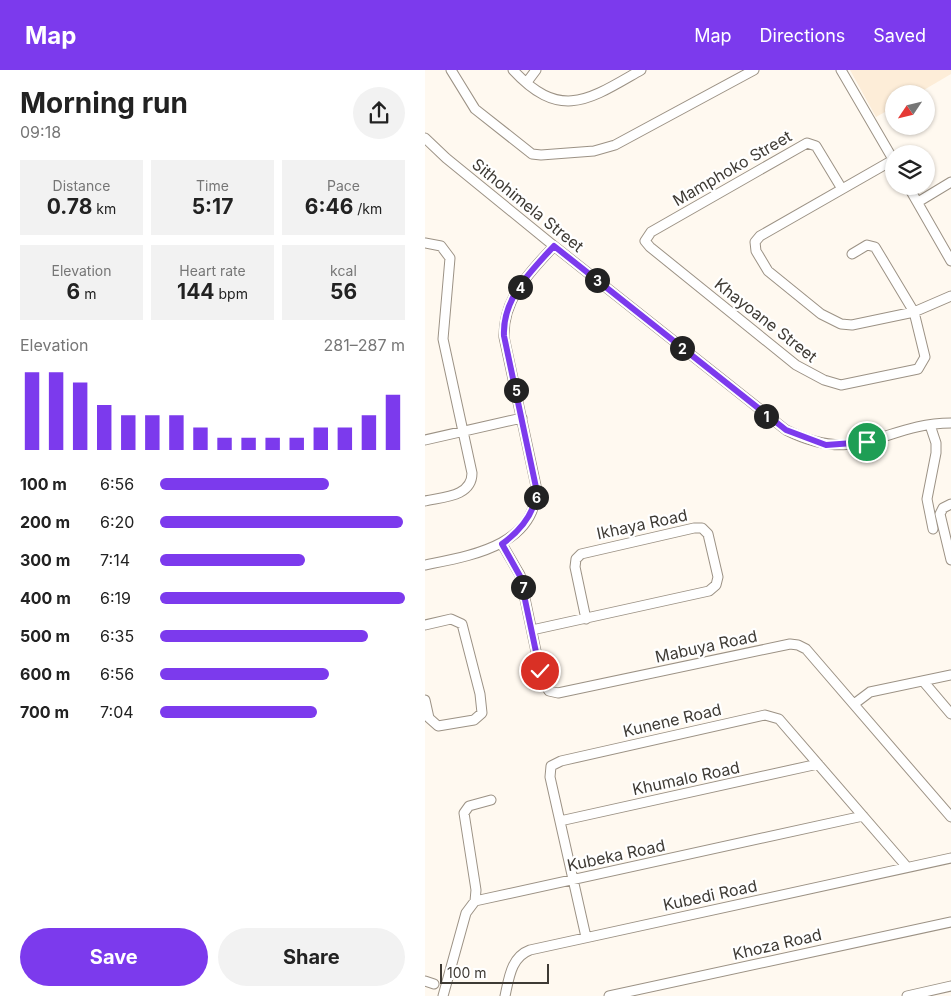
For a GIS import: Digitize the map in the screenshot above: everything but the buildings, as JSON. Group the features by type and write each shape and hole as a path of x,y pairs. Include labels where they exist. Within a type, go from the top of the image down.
{"street":[{"path":"451,70 475,109 526,150 541,155 594,151 615,146 754,70"},
{"path":"513,70 543,95 562,101 593,97 641,70"},
{"path":"527,82 536,70"},
{"path":"841,70 885,146"},
{"name":"Sithohimela Street","path":"425,138 446,158 554,246 756,408 792,434 826,445 847,445 867,442 930,425 951,423"},
{"name":"Mamphoko Street","path":"646,236 807,143 816,146 842,189"},
{"path":"885,165 757,238 754,245 761,260 768,271 835,323 853,325 914,312 951,296"},
{"path":"917,202 951,182"},
{"path":"913,195 951,261"},
{"name":"Khayoane Street","path":"646,236 645,242 649,247 796,365 832,384 846,384 921,367 925,357 914,312"},
{"path":"425,243 441,246 450,258 443,339 472,473 469,484 459,493 425,501"},
{"path":"852,254 863,246 873,245 914,312"},
{"path":"425,565 485,552 502,544 526,521 536,500 536,486 504,336 504,319 515,292 554,246"},
{"path":"425,440 522,418"},
{"path":"930,425 936,443 936,453 927,499 933,529"},
{"path":"951,504 943,508 940,514 951,560"},
{"name":"Ikhaya Road","path":"532,630 586,619 712,589 717,583 718,577 708,534 702,528 694,528 579,555 576,559 575,567 586,619"},
{"name":"Mabuya Road","path":"502,544 520,576 543,684 553,693 795,644 806,650 951,817"},
{"path":"425,625 451,619 463,624 480,694 482,713 474,720 438,726 429,718 425,700"},
{"path":"854,704 870,692 951,675"},
{"path":"923,681 951,714"},
{"name":"Kunene Road","path":"586,937 550,777 550,769 554,764 765,715 779,719 907,867"},
{"name":"Khumalo Road","path":"560,821 818,764"},
{"path":"443,996 466,913 475,901 476,890 464,814 469,806 491,800"},
{"name":"Kubeka Road","path":"475,901 863,816"},
{"name":"Kubedi Road","path":"505,996 514,964 522,953 586,937 951,858"},
{"name":"Khoza Road","path":"609,996 951,922"},
{"path":"907,996 951,986"}],"shaded area":[{"path":"850,70 951,70 951,74 932,85 885,85 885,112 876,117"}],"route":[{"path":"540,671 523,586 517,567 502,544 517,532 526,521 535,505 537,492 504,336 504,325 508,305 515,292 554,246 743,398 786,430 799,437 826,445 839,446 867,442"}]}
